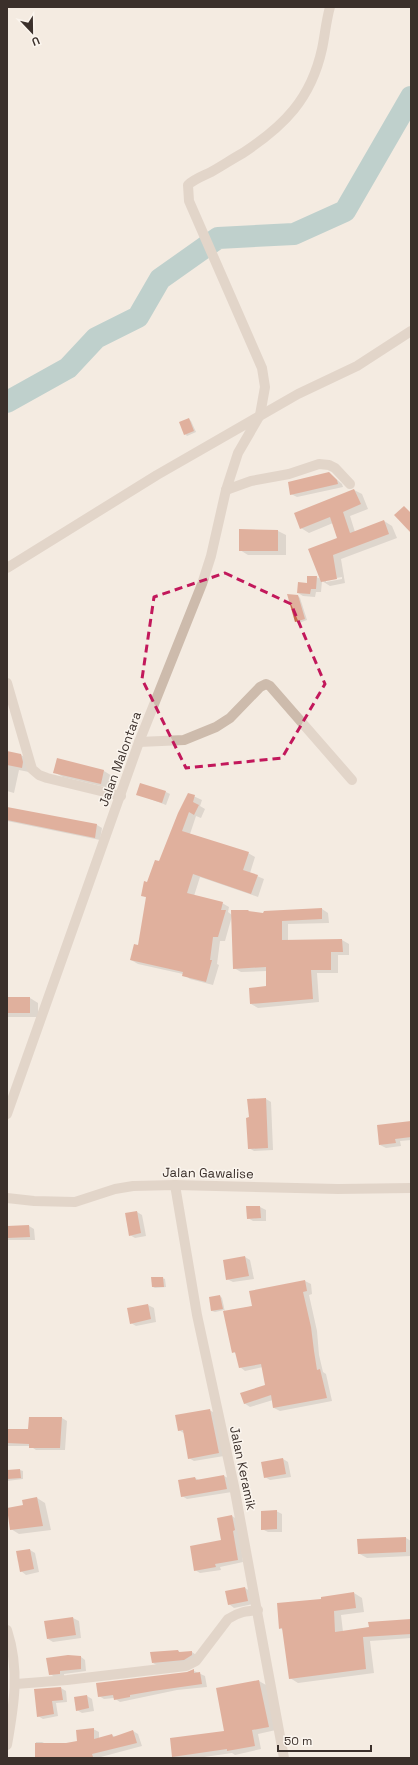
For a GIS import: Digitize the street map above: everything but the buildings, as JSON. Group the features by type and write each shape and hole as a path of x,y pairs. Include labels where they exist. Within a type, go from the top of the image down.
{"street":[{"path":"260,416 265,387 262,368 189,201 188,186 192,181 212,171 270,134 284,122 301,101 311,83 322,51 330,7"},
{"path":"7,568 157,475 298,394 357,366 411,331"},
{"name":"Jalan Malontara","path":"7,1114 139,742 202,584 211,556 226,490 238,453 260,416"},
{"path":"226,490 251,481 289,474 319,464 329,465 335,468 350,484"},
{"path":"7,683 32,769 39,775 47,778 120,796"},
{"path":"139,742 184,740 216,727 230,718 260,687 266,684 270,686 352,780"},
{"name":"Jalan Gawalise","path":"7,1198 74,1202 114,1189 175,1185 338,1189 411,1188"},
{"name":"Jalan Keramik","path":"175,1185 197,1315 234,1486 284,1758"},
{"path":"16,1684 61,1681 186,1666 196,1661 228,1619 240,1612 258,1610"},
{"path":"7,1630 15,1661 16,1684 7,1746"}],"highlighted area":[{"path":"225,573 291,604 325,684 282,758 186,768 142,679 154,597"}],"waterway":[{"path":"7,402 68,368 96,338 138,317 160,279 218,238 294,234 345,211 411,97"}]}
